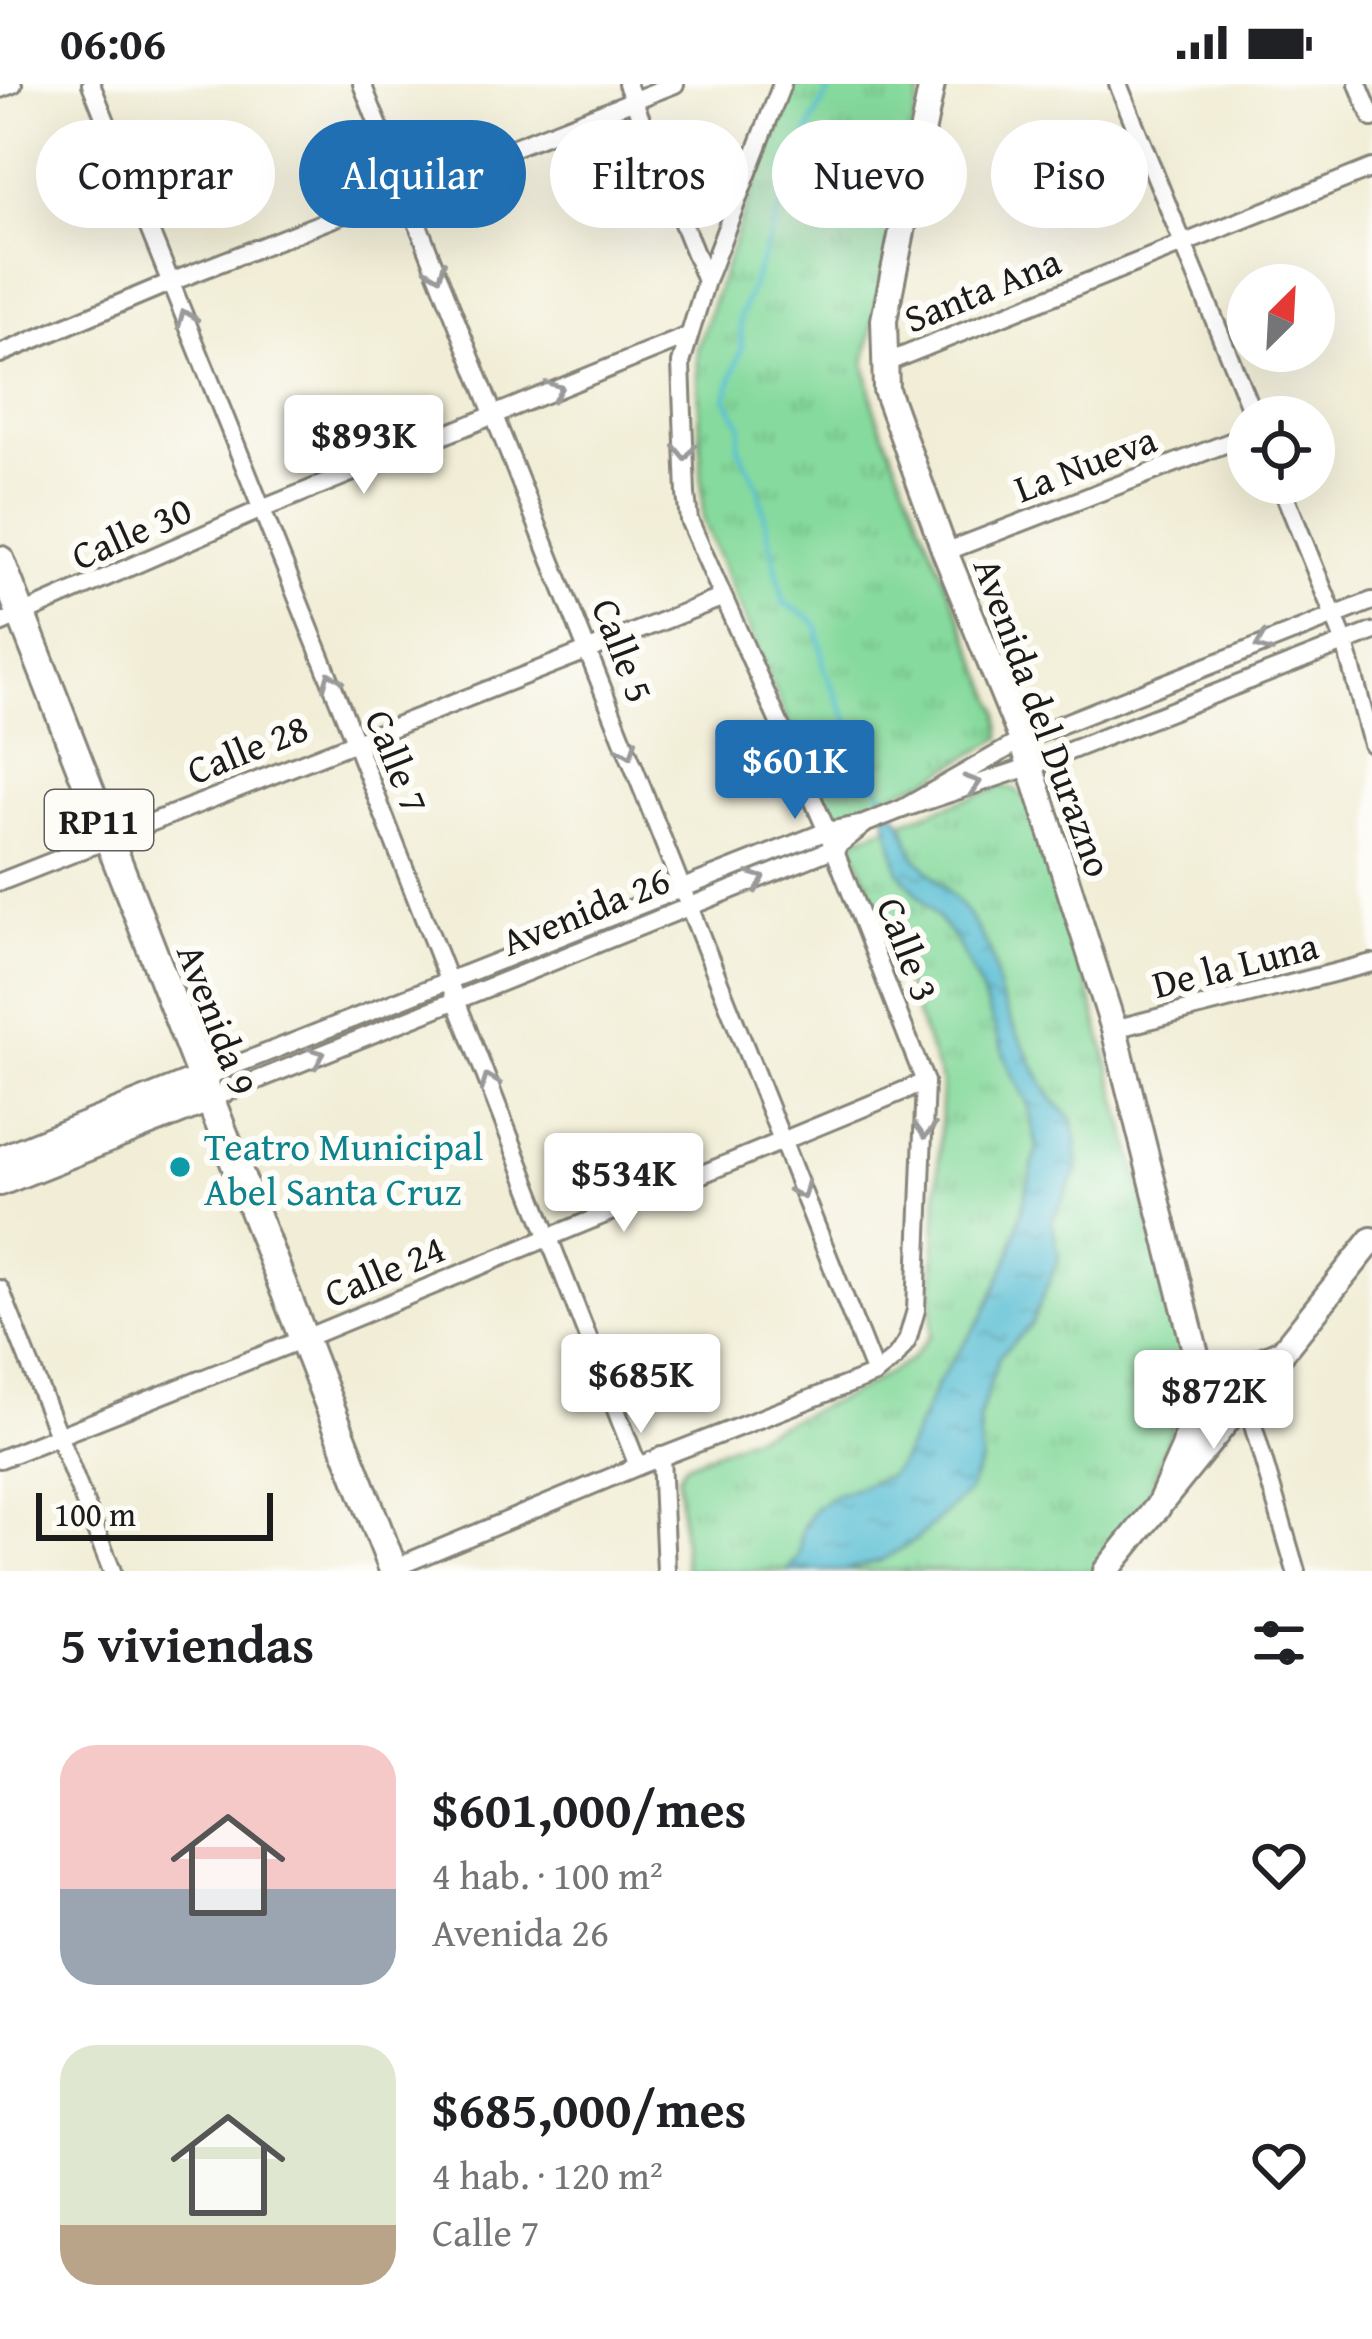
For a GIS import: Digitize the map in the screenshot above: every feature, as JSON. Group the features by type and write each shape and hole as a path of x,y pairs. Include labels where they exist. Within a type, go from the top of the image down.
{"main road":[{"name":"Avenida del Durazno","path":"932,84 884,320 886,390 945,552 1022,740 1114,1029 1201,1374"},
{"name":"Avenida 9","path":"0,560 11,620 107,841 392,1570"},
{"name":"Avenida 26","path":"0,1159 204,1089"},
{"name":"Avenida 26","path":"0,1184 204,1089"},
{"path":"1106,1571 1372,1240"},
{"path":"1157,1509 1184,1448 1201,1374 1248,1366 1283,1352"}],"street":[{"path":"0,89 13,84"},
{"name":"Calle 7","path":"91,84 638,1466"},
{"name":"Calle 5","path":"362,84 377,120"},
{"path":"526,137 630,92 675,84"},
{"name":"Calle 3","path":"782,84 706,281 681,363 688,520 831,840 925,1082 918,1286 912,1329 896,1358 874,1374"},
{"path":"1118,84 1246,396"},
{"path":"1358,84 1372,118"},
{"path":"630,92 706,281"},
{"name":"Santa Ana","path":"883,364 1372,168"},
{"path":"0,353 309,228"},
{"name":"Calle 5","path":"420,228 874,1374"},
{"name":"Calle 30","path":"11,620 262,509 688,336"},
{"name":"La Nueva","path":"945,552 1227,443"},
{"path":"1288,504 1345,643 1372,743"},
{"name":"Calle 28","path":"0,882 721,598"},
{"path":"902,809 1022,740 1372,601"},
{"path":"902,809 1030,766 1372,632"},
{"name":"Avenida 26","path":"204,1089 457,1000 688,907 902,809"},
{"name":"Avenida 26","path":"204,1089 449,980 681,889 831,840"},
{"name":"De la Luna","path":"1114,1029 1372,963"},
{"name":"Calle 24","path":"0,1459 303,1340 925,1082"},
{"path":"0,1289 112,1571"},
{"path":"392,1570 661,1456 874,1374"},
{"path":"1245,1398 1296,1571"},
{"path":"661,1456 667,1571"}],"green space":[{"path":"795,84 922,84 915,120 781,120"},
{"path":"772,142 772,228 893,228 865,363 875,411 999,711 1001,738 931,778 829,819 703,521 697,349 739,228 748,228 748,202"},
{"path":"1002,786 1016,790 1043,817 1188,1364 1188,1386 1144,1504 1096,1571 685,1571 678,1476 684,1465 860,1390 910,1360 931,1335 942,1083 853,844 854,839"}],"water":[{"path":"879,787 904,826 913,854 966,911 991,953 1000,996 1013,1025 1049,1095 1072,1119 1077,1172 1052,1220 1059,1257 1031,1325 999,1356 979,1419 981,1461 968,1492 916,1540 880,1561 842,1571 787,1571 799,1555 802,1529 814,1509 832,1496 888,1476 902,1461 939,1380 983,1316 997,1285 1011,1252 1037,1148 1028,1104 1010,1070 980,988 955,939 899,872"}],"waterway":[{"path":"833,84 813,121 740,318 742,347 726,398 741,425 738,446 758,487 784,603 818,627 824,668 881,792"}],"place":[{"name":"Teatro Municipal Abel Santa Cruz","path":"180,1167"}]}
